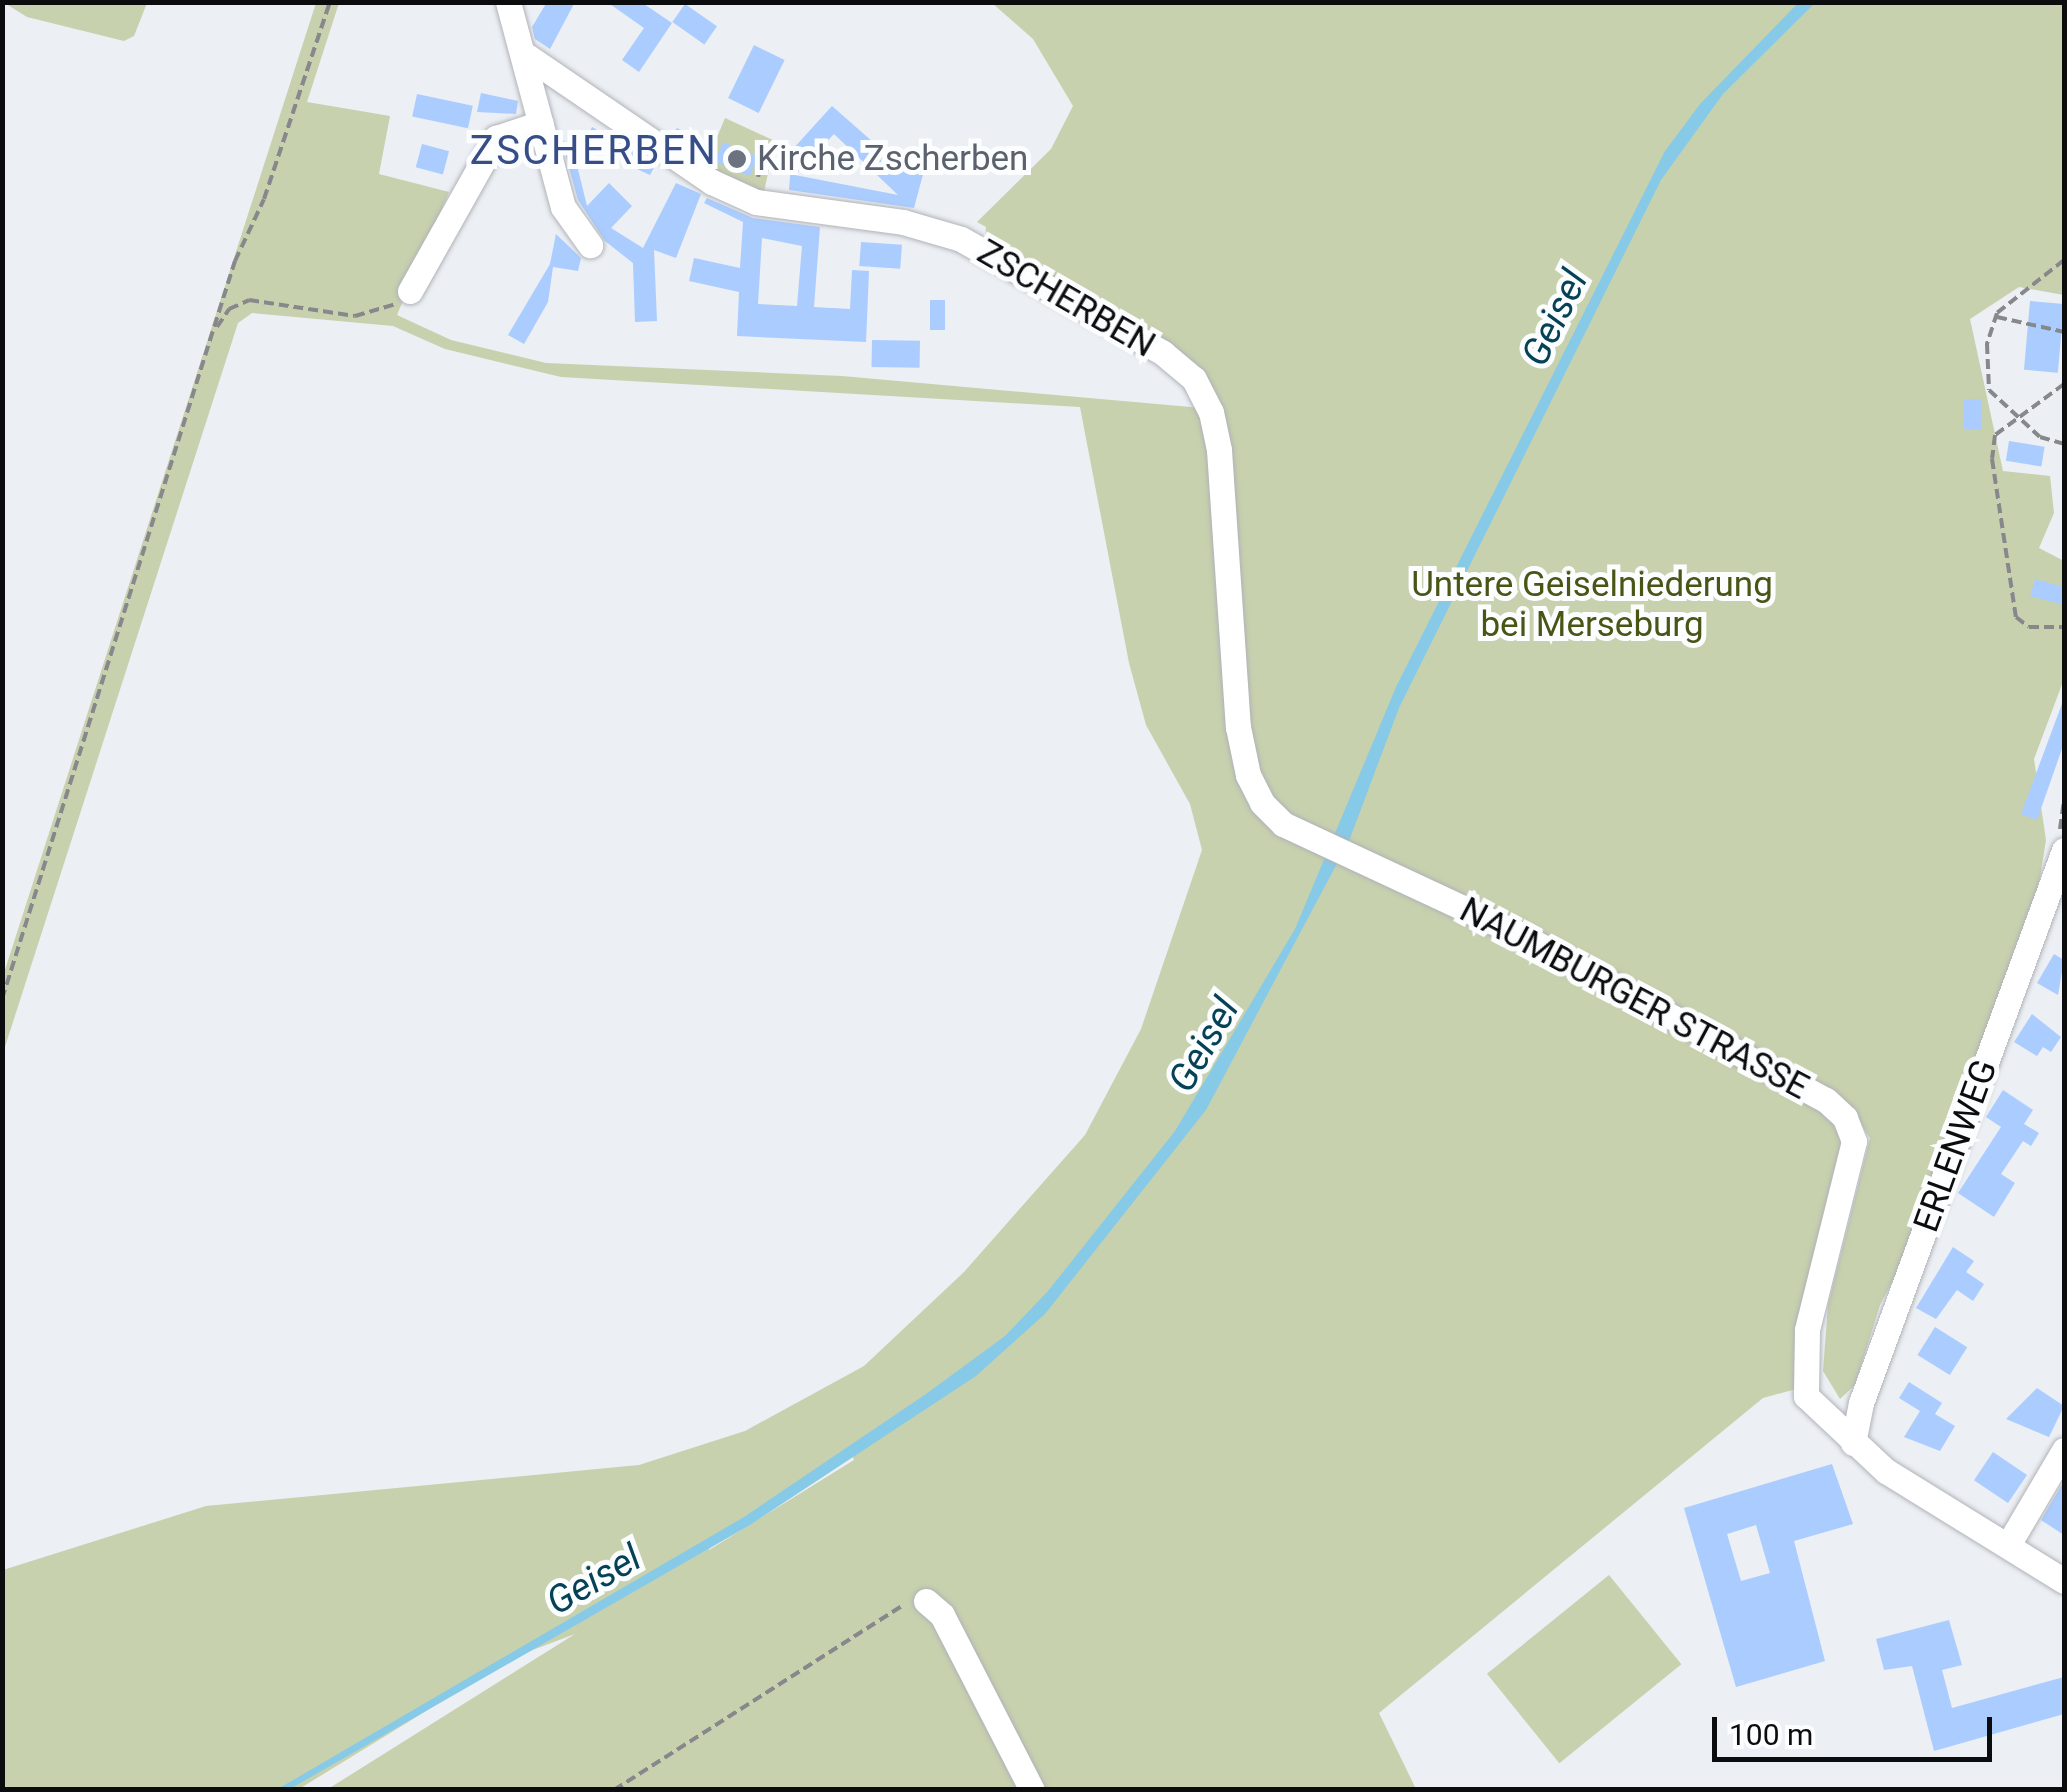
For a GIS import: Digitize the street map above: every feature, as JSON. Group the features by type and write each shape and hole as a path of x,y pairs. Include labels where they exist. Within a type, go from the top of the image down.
{"street":[{"path":"508,2 527,56 564,207 590,245"},
{"name":"ZSCHERBEN","path":"527,56 712,182 756,202 903,222 961,239 1163,353 1194,379 1211,412 1219,450 1238,727 1248,775 1283,824 1358,859"},
{"path":"410,291 496,138 541,123"},
{"name":"NAUMBURGER STRASSE","path":"1358,859 1671,1013 1826,1100 1845,1118 1854,1141 1853,1164 1829,1238 1803,1364 1806,1396 1886,1471 2064,1581"},
{"name":"ERLENWEG","path":"1853,1443 1861,1403 2062,864"},
{"path":"2008,1546 2064,1450"},
{"path":"926,1601 942,1615 1032,1790"}],"path":[{"path":"2,1000 214,331 330,2"},
{"path":"2064,260 2030,282 1996,316 1988,344 1989,390 2040,437 2064,444"},
{"path":"214,331 230,309 249,300 355,316 390,310 410,291"},
{"path":"1996,316 2034,330 2064,332"},
{"path":"2064,384 1995,435 1992,459 2011,598 2020,624 2064,628"},
{"path":"2064,800 2058,818 2064,833"},
{"path":"614,1790 913,1599 926,1601"}],"green space":[{"path":"3,2 147,3 134,36 124,41 27,17"},
{"name":"Untere Geiselniederung bei Merseburg","path":"316,3 339,3 307,102 390,116 379,174 449,192 397,315 451,340 546,363 842,376 1213,409 1210,390 985,239 986,227 977,222 1051,149 1073,106 1033,39 992,3 2064,3 2064,295 2019,287 1970,319 2003,471 2050,476 2054,513 2039,548 2064,561 2064,679 2034,759 2046,840 2038,890 1904,1260 1880,1305 1855,1385 1840,1399 1823,1371 1828,1305 1870,1138 1857,1118 1801,1305 1796,1389 1763,1398 1379,1713 1416,1789 328,1789 575,1634 514,1657 299,1789 3,1789 3,1570 206,1506 639,1465 745,1431 864,1366 964,1272 1085,1135 1141,1029 1202,850 1190,804 1146,725 1129,663 1080,407 561,377 445,349 393,326 252,313 238,323 3,1053 3,976","holes":["850,1449 854,1460 709,1550"]},
{"path":"725,118 775,141 764,192 704,169"},
{"path":"1609,1575 1681,1664 1559,1763 1487,1674"}],"water":[{"path":"1798,3 1815,3 1723,94 1661,180 1399,708 1349,841 1206,1110 1045,1314 976,1376 750,1525 290,1789 276,1790 744,1517 1005,1336 1048,1291 1175,1131 1295,929 1396,687 1665,151 1700,104"}],"building":[{"path":"547,2 575,2 550,49 535,39 532,27"},
{"path":"607,2 641,2 672,23 639,72 622,60 644,28"},
{"path":"685,4 717,26 704,44 672,22"},
{"path":"754,45 785,60 759,113 728,98"},
{"path":"481,93 518,101 516,114 477,112"},
{"path":"417,94 473,106 468,128 412,116"},
{"path":"832,106 906,171 910,157 926,163 914,208 789,190 792,150","holes":["834,134 898,195 795,175"]},
{"path":"592,127 656,164 650,175 583,144"},
{"path":"677,128 709,145 703,156 672,135"},
{"path":"561,139 573,149 587,206 609,183 632,206 611,228 643,248 676,183 701,194 676,258 654,250 657,321 635,322 633,263 605,241 578,200"},
{"name":"Kirche Zscherben","path":"723,142 758,157 750,176 715,161"},
{"path":"422,144 449,151 443,174 416,167"},
{"path":"707,198 753,218 820,227 814,307 850,309 852,270 869,271 866,342 737,336 739,292 689,281 694,258 740,268 743,222 704,203","holes":["762,238 802,246 797,306 758,304"]},
{"path":"556,234 581,258 578,271 553,267 548,302 524,344 508,335 550,264"},
{"path":"861,242 902,245 900,269 859,266"},
{"path":"930,300 945,300 945,330 930,330"},
{"path":"2030,301 2064,304 2058,373 2024,370"},
{"path":"872,340 920,341 920,368 872,367"},
{"path":"1964,399 1982,399 1982,429 1964,429"},
{"path":"2009,441 2045,447 2041,466 2006,461"},
{"path":"2035,579 2064,587 2064,605 2030,596"},
{"path":"2063,701 2064,743 2037,820 2021,814"},
{"path":"2054,954 2064,960 2058,995 2037,983"},
{"path":"2032,1014 2061,1037 2051,1052 2043,1047 2037,1056 2014,1042"},
{"path":"2003,1090 2033,1110 2024,1124 2039,1133 2031,1146 2023,1141 2001,1174 2015,1183 1994,1217 1958,1193 2001,1127 1986,1117"},
{"path":"1953,1247 1974,1261 1966,1272 1984,1284 1973,1301 1957,1290 1936,1319 1916,1308"},
{"path":"1935,1327 1967,1347 1950,1375 1918,1355"},
{"path":"1909,1382 1942,1403 1935,1414 1955,1426 1940,1451 1904,1437 1920,1411 1899,1398"},
{"path":"2037,1388 2064,1406 2049,1437 2006,1419"},
{"path":"1993,1452 2027,1475 2008,1503 1974,1480"},
{"path":"1832,1464 1853,1524 1794,1541 1825,1661 1736,1687 1684,1508","holes":["1756,1525 1770,1573 1741,1581 1727,1534"]},
{"path":"2064,1481 2064,1535 2041,1520"},
{"path":"1949,1620 1962,1665 1942,1670 1952,1708 2064,1677 2064,1714 1934,1751 1912,1666 1884,1670 1876,1639"}],"place":[{"name":"Kirche Zscherben","path":"737,159"}],"district":[{"name":"ZSCHERBEN","path":"594,151"}],"water label":[{"name":"Geisel","path":"1555,318"},
{"name":"Geisel","path":"1204,1045"},
{"name":"Geisel","path":"594,1580"}]}
